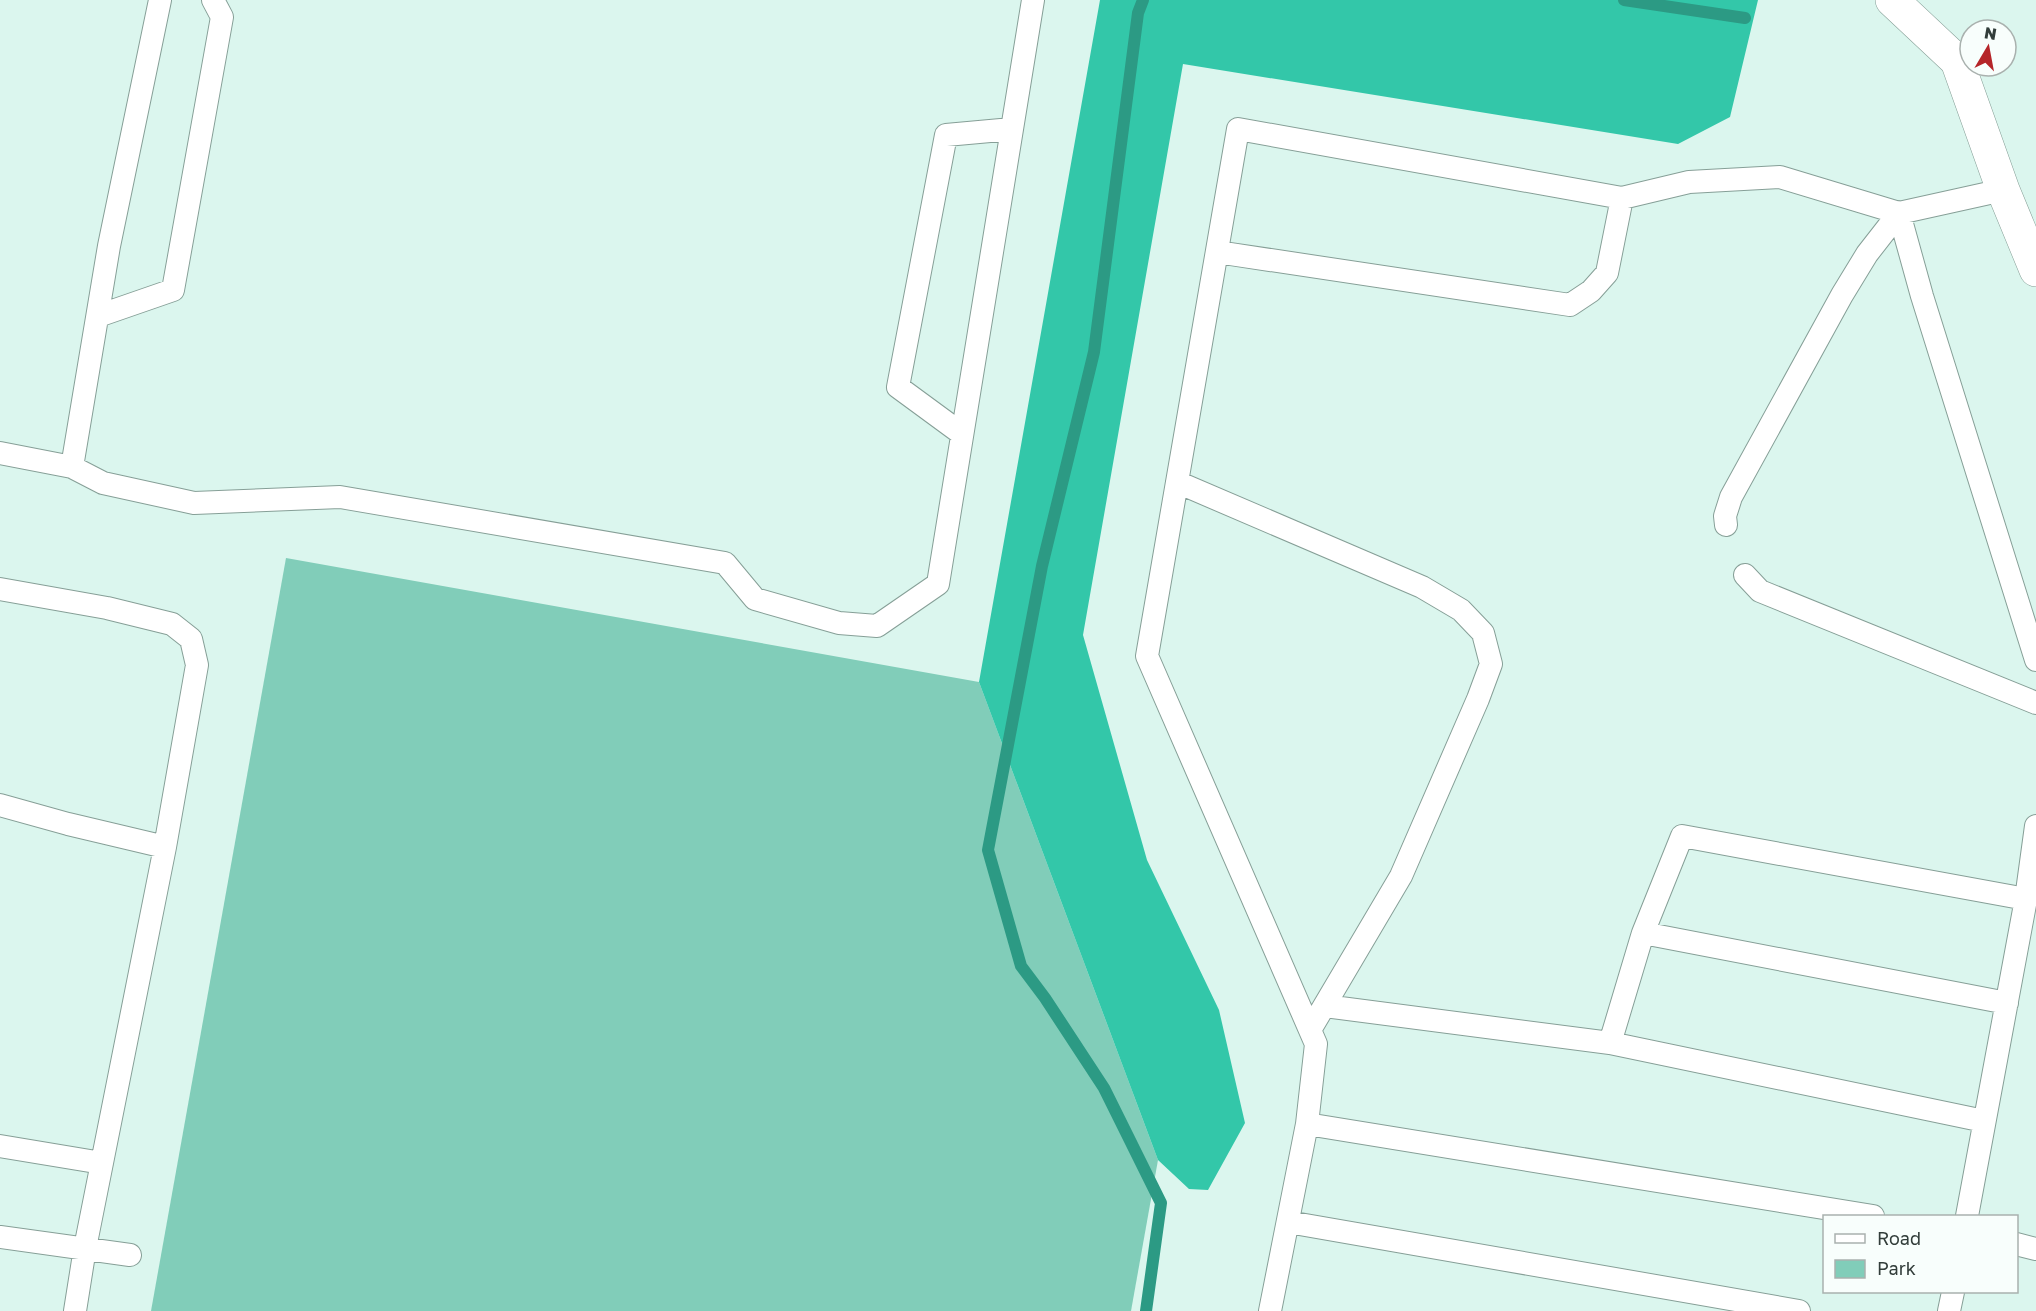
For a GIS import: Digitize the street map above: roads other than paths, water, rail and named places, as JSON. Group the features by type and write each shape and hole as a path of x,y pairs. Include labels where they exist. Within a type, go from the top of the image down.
{"street":[{"path":"1892,0 1957,61 2003,190 2036,270"}],"lane":[{"path":"72,467 109,246 160,0"},
{"path":"98,316 173,290 222,17 213,0"},
{"path":"0,453 72,467 103,483 194,503 340,496 725,563 755,599 838,623 877,626 938,584 1033,0"},
{"path":"962,434 898,387 946,135 1012,129"},
{"path":"1270,1311 1307,1125 1316,1044 1147,656 1238,129 1622,198 1689,182 1780,177 1899,213 2003,190"},
{"path":"1217,252 1570,305 1591,291 1607,273 1622,198"},
{"path":"1726,525 1725,516 1731,497 1842,295 1867,254 1899,213"},
{"path":"1899,213 1922,297 2036,660"},
{"path":"1178,482 1422,587 1461,610 1483,633 1491,664 1401,876 1310,1030"},
{"path":"1745,576 1760,591 2036,703"},
{"path":"0,589 107,608 172,624 191,639 197,665 165,847 85,1248 75,1311"},
{"path":"0,805 165,847"},
{"path":"1967,1215 2026,899 2036,826"},
{"path":"1610,1043 1644,933 1682,836 2026,899"},
{"path":"1644,933 2007,1003"},
{"path":"1325,1006 1610,1043 1984,1121"},
{"path":"1307,1125 1867,1215"},
{"path":"0,1146 102,1163"},
{"path":"1288,1222 1799,1311"},
{"path":"0,1237 130,1255"},
{"path":"2018,1244 2036,1249"},
{"path":"1949,1311 1953,1293"}],"waterway":[{"path":"1143,0 1138,13 1094,352 1042,566 988,850 1021,966 1045,998 1104,1088 1161,1203 1146,1311"},
{"path":"1624,0 1745,18"}]}
